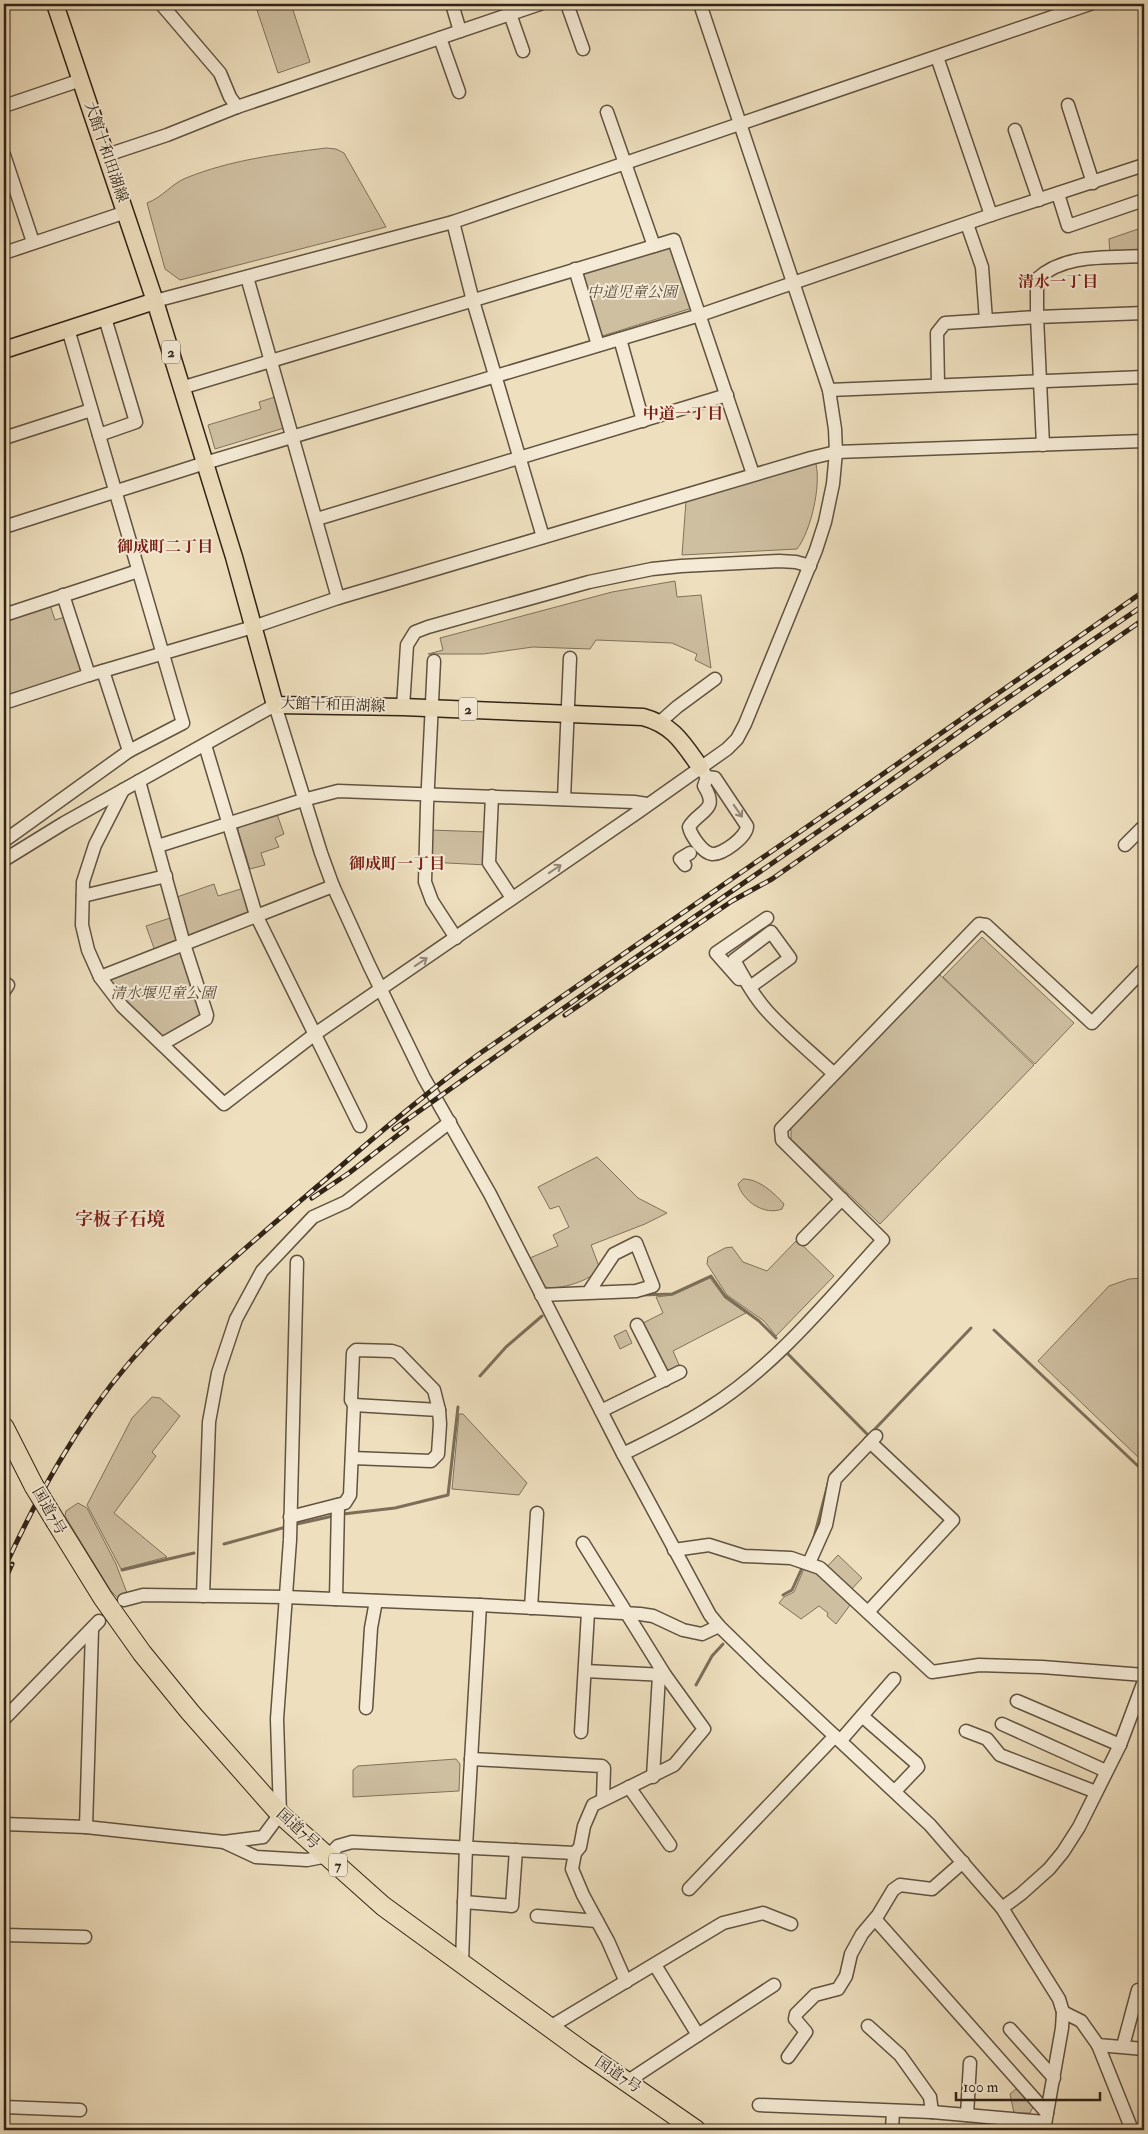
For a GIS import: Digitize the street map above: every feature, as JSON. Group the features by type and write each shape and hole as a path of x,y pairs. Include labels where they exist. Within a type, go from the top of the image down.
{"highway":[{"name":"国道7号","path":"4,1427 34,1486 103,1598 142,1653 207,1732 280,1814 382,1906 696,2130"}],"main road":[{"name":"大館十和田湖線","path":"55,4 155,300 234,557 275,705 403,707 633,716 660,722 677,736 703,772"},
{"path":"4,350 155,300"}],"street":[{"path":"452,4 460,31"},
{"path":"107,155 175,132 237,107 460,31 512,10 540,4"},
{"path":"567,4 583,49"},
{"path":"123,790 95,845 83,882 82,925 88,950 100,977 122,1006 224,1104 315,1034 647,804 703,772 732,744 741,732 822,533 828,510 836,452 835,429 829,390 795,283 700,4"},
{"path":"155,300 453,222 1090,4"},
{"path":"164,5 220,72 237,107"},
{"path":"512,10 523,51"},
{"path":"440,38 459,92"},
{"path":"937,57 991,215"},
{"path":"4,106 80,80"},
{"path":"1068,105 1093,183"},
{"path":"607,112 654,246"},
{"path":"1015,130 1039,200"},
{"path":"4,155 33,242"},
{"path":"4,527 204,463 700,315 991,215 1144,165"},
{"path":"1058,194 1068,226 1144,200"},
{"path":"4,253 126,212"},
{"path":"453,222 473,301 543,537"},
{"path":"967,224 982,266 986,320"},
{"path":"181,388 674,240 753,474"},
{"path":"1043,445 1039,382 1037,279 1046,270 1072,260 1144,256"},
{"path":"575,269 598,345"},
{"path":"247,277 338,598"},
{"path":"938,384 937,333 945,323 1144,313"},
{"path":"99,435 136,422 105,318"},
{"path":"4,841 129,751 183,723 68,329"},
{"path":"620,339 643,421"},
{"path":"829,390 1144,376"},
{"path":"317,519 727,395"},
{"path":"4,438 91,410"},
{"path":"4,703 89,675 253,627 338,598 753,474 836,452 1144,441"},
{"path":"403,707 407,645 414,632 428,627 589,582 652,570 681,566 779,561 796,562 810,566"},
{"path":"4,615 138,571"},
{"path":"63,595 89,675"},
{"path":"564,799 570,658"},
{"path":"434,661 425,867 427,891 456,938"},
{"path":"104,671 129,751"},
{"path":"660,722 715,679"},
{"path":"4,860 123,790 275,705 303,800 333,886 381,989 424,1078 450,1122 623,1454 701,1599 718,1626 895,1790 930,1825 1002,1908 1059,1999 1063,2012 1062,2028 1046,2122"},
{"path":"205,745 256,915 360,1126"},
{"path":"703,772 715,778 747,826 744,836 719,853 713,854 704,850 690,827 710,804 709,794 704,786 703,772"},
{"path":"139,781 184,944 207,1015 206,1018 162,1044"},
{"path":"158,846 303,800 338,791 564,799 647,804"},
{"path":"492,796 489,863 512,898"},
{"path":"1125,845 1144,826"},
{"path":"83,896 166,876"},
{"path":"100,977 333,886"},
{"path":"767,918 715,949 768,1012 833,1074"},
{"path":"623,1454 708,1409 758,1370 786,1344 883,1240 782,1140 781,1129 979,924 986,925 1092,1023 1144,969"},
{"path":"771,932 790,958 747,987 734,960 771,932"},
{"path":"203,1596 209,1422 218,1373 236,1319 262,1271 313,1217 346,1202 450,1122"},
{"path":"803,1239 842,1199"},
{"path":"541,1295 636,1291 653,1286 636,1243 614,1254 588,1293"},
{"path":"4,1824 86,1827 224,1842 263,1837 280,1814 277,1720 290,1517 297,1262"},
{"path":"637,1325 665,1380"},
{"path":"290,1517 345,1503 350,1495 352,1458 354,1405 350,1400 353,1353 356,1350 392,1351 398,1353 434,1390 440,1424 438,1454 431,1461 352,1458"},
{"path":"601,1410 680,1372"},
{"path":"354,1405 439,1410"},
{"path":"810,1563 826,1525 836,1479 873,1439 953,1520 868,1612"},
{"path":"336,1599 338,1505"},
{"path":"530,1608 537,1513"},
{"path":"582,1543 662,1675 704,1729 674,1765 593,1805 584,1826 580,1847 575,1853 572,1869 626,1982"},
{"path":"674,1550 694,1545 709,1544 744,1556 791,1558 810,1563 820,1568 932,1672 979,1665 1042,1666 1144,1675"},
{"path":"124,1600 143,1595 285,1597 480,1605 653,1616 683,1630 702,1634 718,1626"},
{"path":"366,1708 370,1628 376,1601"},
{"path":"462,1962 466,1847 480,1605"},
{"path":"582,1732 588,1612"},
{"path":"4,1719 96,1626 86,1827"},
{"path":"585,1671 662,1675"},
{"path":"653,1777 662,1675"},
{"path":"689,1889 862,1716 894,1679"},
{"path":"1002,1908 1028,1888 1063,1852 1079,1827 1120,1744 1144,1681"},
{"path":"1017,1701 1120,1744"},
{"path":"862,1716 916,1762 918,1767 895,1790"},
{"path":"1002,1724 1106,1771"},
{"path":"966,1731 987,1739 1000,1755 1096,1792"},
{"path":"471,1758 602,1766 604,1768 603,1800"},
{"path":"629,1787 670,1845"},
{"path":"224,1842 256,1857 307,1860 328,1856 338,1846 352,1842 575,1853"},
{"path":"464,1902 512,1906 516,1850"},
{"path":"788,2057 806,2032 795,2020 796,2014 815,1995 838,1989 846,1976 851,1954 862,1934 875,1919 893,1890 900,1885 932,1889 962,1862"},
{"path":"550,2027 723,1923 763,1913 790,1924"},
{"path":"537,1916 597,1921"},
{"path":"875,1919 1046,2122"},
{"path":"4,1934 85,1937"},
{"path":"655,1965 698,2035"},
{"path":"628,2081 774,1984"},
{"path":"1123,2046 1138,1990"},
{"path":"1063,2012 1081,2021 1098,2045 1132,2130"},
{"path":"868,2026 900,2055 930,2097 932,2112"},
{"path":"1010,2028 1054,2078"},
{"path":"1098,2045 1144,2049"},
{"path":"967,2115 970,2063"},
{"path":"759,2106 932,2112 1046,2122"},
{"path":"4,2107 80,2110"},
{"path":"892,2130 893,2111"}],"green space":[{"path":"255,4 291,4 310,62 278,73"},
{"path":"326,148 336,149 344,153 386,227 180,280 165,269 147,203 186,178 203,172 255,158"},
{"path":"1144,227 1144,252 1110,254 1109,239"},
{"name":"中道児童公園","path":"671,246 692,304 689,309 599,337 580,276 583,272"},
{"path":"275,397 284,428 215,449 208,425 261,409 259,402"},
{"path":"807,463 816,464 816,496 807,531 797,549 682,555 686,501"},
{"path":"675,581 677,597 701,595 711,668 695,660 697,654 672,643 596,640 590,649 533,647 483,654 428,654 443,650 440,638 612,592"},
{"path":"50,605 55,620 65,617 83,666 80,672 4,696 4,620"},
{"path":"277,814 284,834 275,838 279,847 261,853 265,865 250,869 238,830 240,825"},
{"path":"429,830 488,832 487,865 427,862"},
{"path":"214,884 218,896 244,888 249,914 192,936 187,935 177,897"},
{"path":"173,917 177,942 155,951 146,926"},
{"path":"982,937 1074,1023 1035,1064 943,977"},
{"name":"清水堰児童公園","path":"182,947 206,1013 161,1040 128,1008 105,977"},
{"path":"939,974 1034,1065 880,1224 791,1139 791,1127"},
{"path":"597,1157 638,1198 667,1213 645,1224 591,1245 600,1269 589,1277 567,1286 545,1287 530,1258 558,1246 553,1235 569,1227 559,1206 550,1209 538,1187"},
{"path":"743,1179 755,1181 770,1191 784,1204 782,1209 775,1211 761,1209 749,1201 738,1184"},
{"path":"797,1240 834,1276 776,1336 764,1321 727,1295 707,1264 708,1257 725,1248 732,1247 743,1262 767,1271"},
{"path":"710,1278 725,1298 746,1313 673,1351 680,1367 669,1372 666,1371 641,1324 663,1313 656,1297 673,1295"},
{"path":"1144,1278 1144,1459 1140,1459 1038,1361 1109,1286 1129,1279"},
{"path":"626,1330 632,1343 620,1349 614,1336"},
{"path":"152,1397 160,1398 180,1416 152,1452 156,1456 114,1513 167,1557 121,1569 87,1505 132,1418"},
{"path":"459,1414 463,1414 527,1483 519,1495 452,1489"},
{"path":"78,1503 87,1508 116,1564 127,1593 119,1599 111,1591 65,1516 66,1511"},
{"path":"838,1555 862,1578 849,1592 825,1569"},
{"path":"806,1564 853,1601 836,1624 827,1616 828,1613 819,1606 801,1619 779,1603 784,1597 794,1592"},
{"path":"456,1759 460,1764 459,1791 353,1797 353,1770 358,1766"},
{"path":"1016,2089 1033,2107 1030,2113 1014,2113 1010,2094"}],"waterway":[{"path":"641,1295 672,1294 711,1276 725,1296 759,1321 776,1338"},
{"path":"480,1376 506,1347 542,1316"},
{"path":"874,1430 971,1328"},
{"path":"994,1330 1138,1466 1144,1468"},
{"path":"787,1353 868,1435"},
{"path":"343,1514 395,1508 448,1495 458,1407"},
{"path":"830,1478 831,1474 857,1447"},
{"path":"813,1541 828,1484"},
{"path":"297,1524 333,1516"},
{"path":"224,1544 286,1527"},
{"path":"122,1570 194,1553"},
{"path":"783,1595 792,1590 802,1568"},
{"path":"696,1685 712,1656 723,1644"}],"railway":[{"path":"4,1569 30,1515 59,1462 110,1387 129,1363 173,1315 269,1228 398,1118 479,1054 1144,591"},
{"path":"394,1129 606,978 855,806 974,721 1144,605"},
{"path":"565,1015 732,901 772,879 1144,619"},
{"path":"312,1198 349,1173 407,1128"},
{"path":"4,1582 12,1564"}],"district":[{"name":"清水一丁目","path":"1058,282"},
{"name":"中道一丁目","path":"683,414"},
{"name":"御成町二丁目","path":"165,547"},
{"name":"御成町一丁目","path":"397,864"},
{"name":"字板子石境","path":"120,1219"}]}
